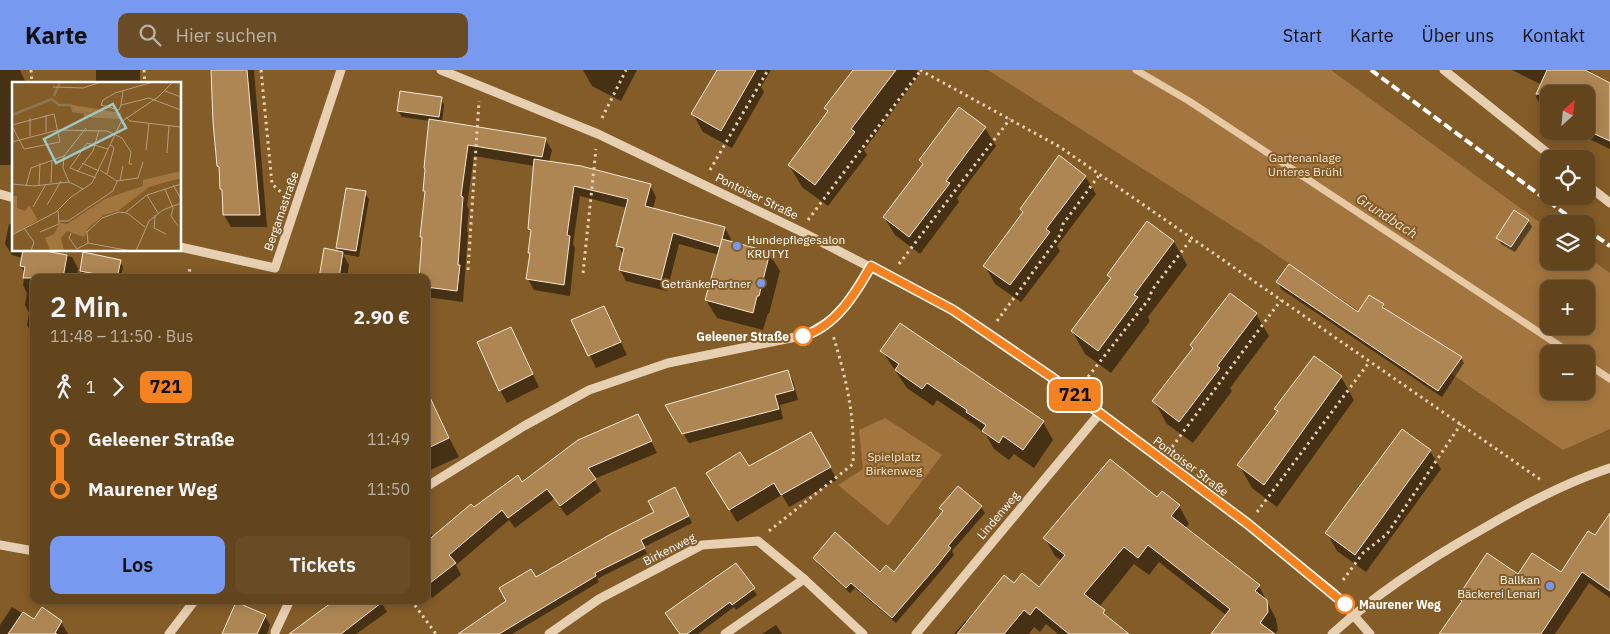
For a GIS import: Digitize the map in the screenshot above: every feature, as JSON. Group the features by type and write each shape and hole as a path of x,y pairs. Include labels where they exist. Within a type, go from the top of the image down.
{"street":[{"name":"Bergamastraße","path":"181,247 274,268 341,70"},
{"name":"Pontoiser Straße","path":"441,70 598,134 871,266 953,310 1075,394 1248,524 1334,593 1370,634"},
{"path":"1444,70 1544,150"},
{"path":"1595,191 1610,203"},
{"path":"430,485 540,416 589,390 668,363 806,335 830,322 848,302 871,266"},
{"name":"Lindenweg","path":"916,634 1100,413"},
{"path":"1332,634 1354,614 1418,566 1506,515 1584,477 1610,468"},
{"path":"758,541 804,579 863,634"},
{"name":"Birkenweg","path":"549,634 599,599 702,544 758,541"},
{"path":"0,545 30,550"},
{"path":"725,634 804,579"},
{"path":"169,634 192,604"},
{"path":"274,632 288,604"}],"path":[{"path":"261,70 272,184"},
{"path":"583,273 598,134 602,116 626,70"},
{"path":"702,184 768,70"},
{"path":"800,231 920,70 1060,147 1556,490"},
{"path":"468,270 480,86"},
{"path":"889,276 1010,119"},
{"path":"988,333 1060,235 1063,224 1100,174"},
{"path":"1075,394 1149,300 1152,290 1192,238"},
{"path":"1162,459 1281,300"},
{"path":"758,541 795,508 853,464 854,429 850,399 830,322"},
{"path":"1248,524 1370,361"},
{"path":"1334,593 1363,553 1387,534 1462,424"},
{"path":"414,604 436,634"}],"green space":[{"name":"Gartenanlage Unteres Brühl","path":"988,70 1331,70 1540,222 1540,270 1595,270 1595,262 1610,273 1610,429 1563,450 1259,243"},
{"name":"Spielplatz Birkenweg","path":"885,418 942,455 888,526 838,485 863,469 859,430"}],"building":[{"path":"211,70 247,70 260,215 223,215 222,190 220,189 213,122"},
{"path":"717,70 756,70 721,131 691,114"},
{"path":"853,70 896,70 851,129 855,132 815,185 788,165 828,111 824,108"},
{"path":"1547,70 1585,70 1610,83 1610,141 1595,134 1595,85 1540,85"},
{"path":"1540,85 1540,94 1536,94"},
{"path":"400,91 442,97 439,117 397,111"},
{"path":"959,107 986,127 946,181 950,183 909,237 883,217 923,164 919,160"},
{"path":"429,119 546,138 542,157 468,145 461,196 463,197 457,291 430,288 430,274 419,274 422,237 420,237 425,191 423,191"},
{"path":"1059,155 1086,176 1046,229 1050,232 1010,285 983,266 1023,212 1020,209"},
{"path":"534,159 581,166 651,184 645,206 725,227 720,247 673,233 661,280 619,270 624,248 616,246 628,199 574,186 567,235 570,236 564,285 526,279 530,253 528,253 531,230 528,229"},
{"path":"346,188 366,191 356,251 336,248"},
{"path":"1514,210 1529,220 1511,247 1496,238"},
{"path":"1147,221 1174,241 1134,295 1138,297 1098,351 1071,331 1111,278 1107,275"},
{"path":"722,239 770,252 753,313 705,300"},
{"path":"324,248 343,252 340,274 320,274"},
{"path":"23,251 45,251 67,255 64,274 30,274 30,278 23,278 25,267 20,266"},
{"path":"83,252 121,260 118,274 96,274 80,271"},
{"path":"1289,264 1358,312 1369,295 1384,304 1382,307 1462,357 1438,391 1276,282"},
{"path":"1230,293 1257,313 1217,366 1220,368 1179,422 1152,401 1193,348 1190,345"},
{"path":"604,306 621,342 588,356 571,320"},
{"path":"900,323 1044,421 1023,450 1003,436 999,443 982,431 986,425 966,412 967,410 927,383 922,389 895,370 899,364 880,351"},
{"path":"511,327 533,374 499,391 477,342"},
{"path":"1314,356 1342,376 1264,485 1237,465 1278,411 1274,409"},
{"path":"788,370 794,390 775,395 779,409 682,434 665,405"},
{"path":"430,398 449,438 430,447"},
{"path":"638,414 652,441 588,468 596,479 560,506 547,489 508,518 502,510 449,555 456,563 430,583 430,539 471,504 474,507 518,475 522,482 578,440"},
{"path":"1402,429 1431,450 1355,555 1325,533"},
{"path":"811,432 831,467 781,495 774,483 729,510 706,473 740,452 749,466"},
{"path":"1110,459 1157,497 1162,491 1180,505 1171,516 1260,585 1255,591 1267,600 1268,612 1260,623 1275,634 1211,634 1230,609 1148,545 1138,558 1124,547 1084,594 1105,610 1103,613 1129,634 1069,634 1036,607 1030,615 1024,610 1004,634 957,634 1004,575 1014,583 1022,573 1039,587 1065,555 1043,538"},
{"path":"958,486 982,506 948,546 951,548 936,567 892,618 851,583 846,588 813,558 835,532 880,572 886,565 894,572 943,511 939,508"},
{"path":"675,487 689,516 641,540 645,548 595,573 596,576 499,634 458,634 506,601 499,588 531,569 536,577 654,512 648,501"},
{"path":"1610,513 1610,591 1582,572 1541,634 1439,634 1462,601 1457,598 1487,553 1518,574 1532,553 1561,572 1588,531 1595,535"},
{"path":"736,563 755,588 732,605 730,602 687,634 680,634 665,613"},
{"path":"235,604 241,604 266,615 257,634 222,634"},
{"path":"330,604 380,604 341,634 289,634"},
{"path":"42,607 62,621 55,633 57,634 8,634 23,612 34,619"}],"waterway":[{"name":"Grundbach","path":"1136,70 1189,101 1558,345"},
{"name":"Grundbach","path":"1595,369 1610,379"}],"railway":[{"path":"1371,70 1567,215"},
{"path":"1595,235 1610,246"}],"bus line":[{"name":"721","path":"803,336 830,322 837,316 860,286 871,266 953,310 1050,376 1248,524 1345,604"}],"place":[{"name":"Hundepflegesalon KRUTYI","path":"737,246"},
{"name":"GetränkePartner","path":"761,283"},
{"name":"Geleener Straße","path":"803,336"},
{"name":"Ballkan Bäckerei Lenari","path":"1550,586"},
{"name":"Maurener Weg","path":"1345,604"}]}
